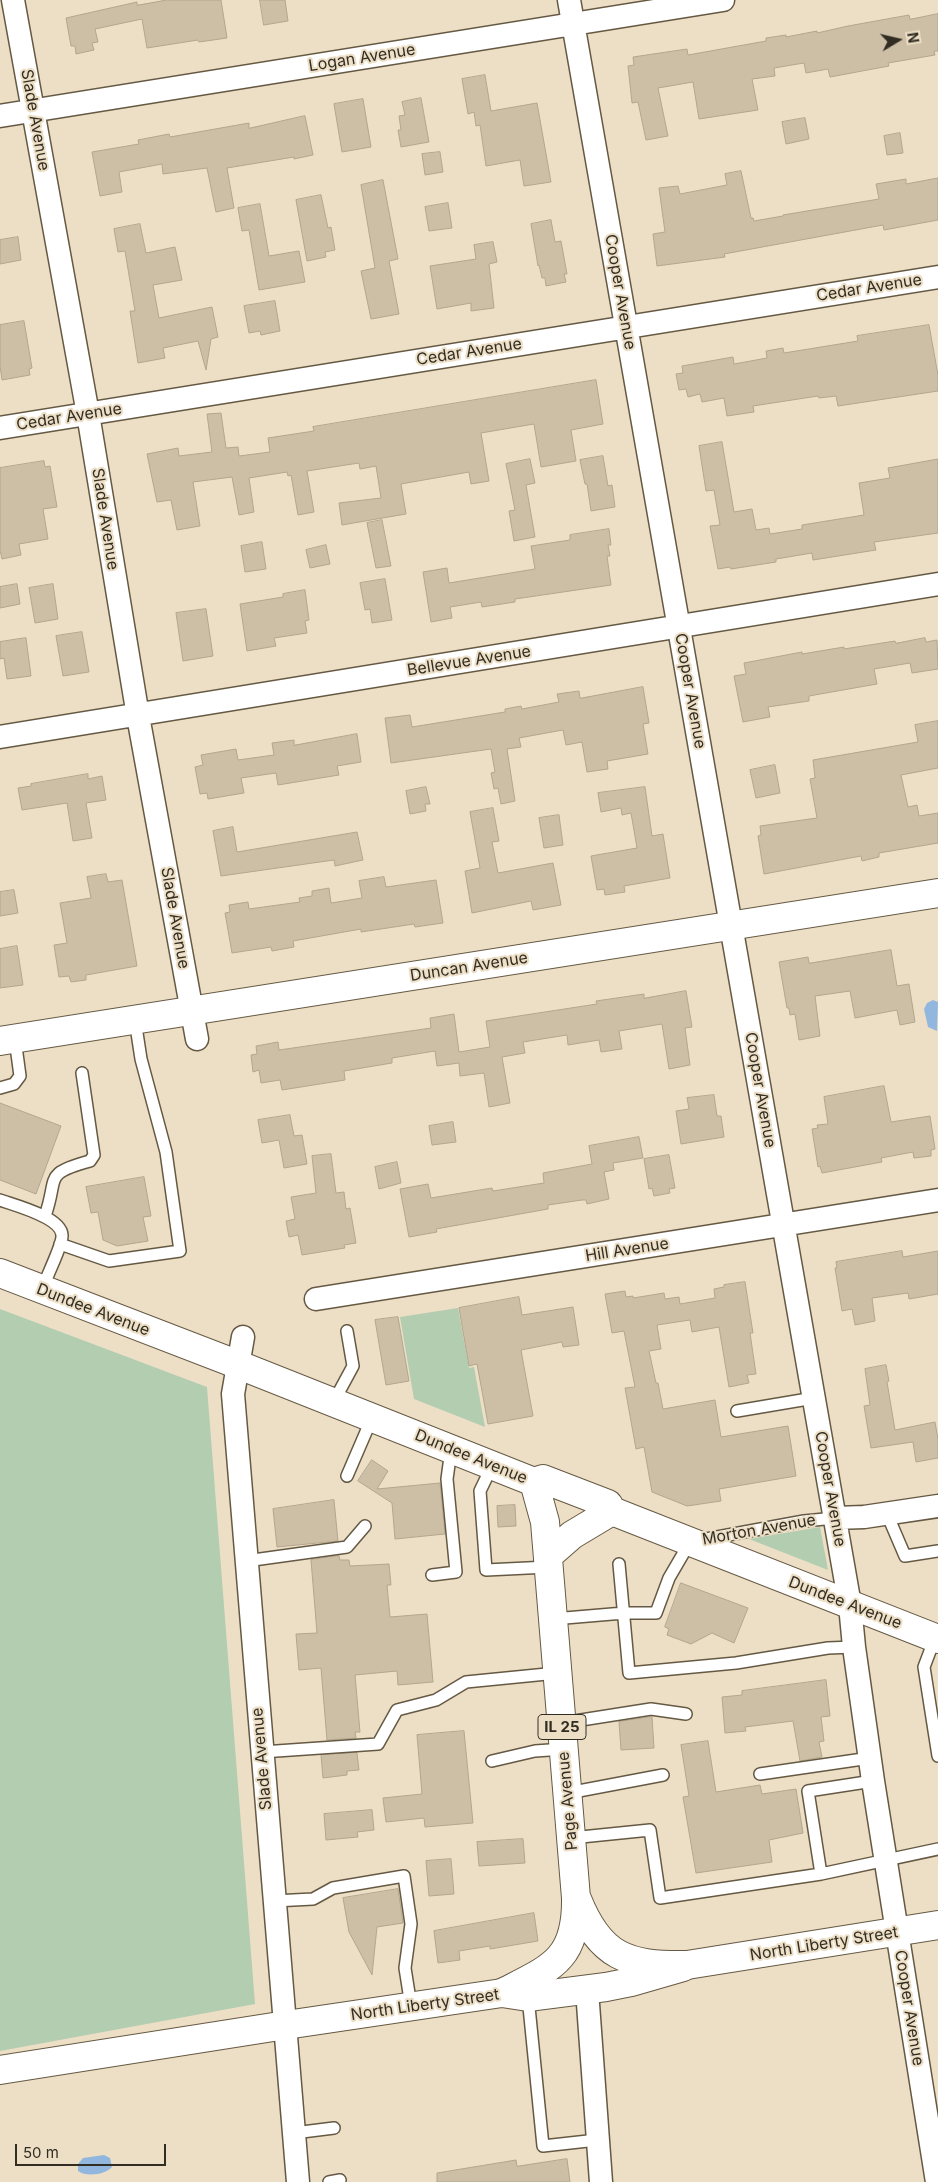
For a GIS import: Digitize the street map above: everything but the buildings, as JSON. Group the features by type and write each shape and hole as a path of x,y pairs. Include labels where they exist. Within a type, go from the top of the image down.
{"main road":[{"name":"Duncan Avenue","path":"8,1040 938,892"},
{"name":"Dundee Avenue","path":"0,1273 534,1482 543,1479 608,1504 612,1511 937,1639"},
{"name":"Page Avenue","path":"534,1482 545,1522 576,1898"},
{"path":"548,1561 572,1535 612,1511"},
{"path":"576,1898 584,1917 596,1936 610,1950 621,1957 656,1965 687,1965"},
{"path":"515,1995 560,1958 575,1929 576,1898"},
{"name":"North Liberty Street","path":"0,2070 411,2006 515,1995 587,1990 631,1982 687,1965 938,1925"}],"street":[{"name":"Slade Avenue","path":"14,0 88,414 138,716 197,1039"},
{"name":"Cooper Avenue","path":"569,0 850,1604 854,1647 873,1781 937,2182"},
{"name":"Logan Avenue","path":"0,116 723,0"},
{"name":"Cedar Avenue","path":"0,428 626,326 938,278"},
{"name":"Bellevue Avenue","path":"0,737 938,584"},
{"name":"Hill Avenue","path":"316,1299 938,1200"},
{"name":"Slade Avenue","path":"243,1337 233,1394 298,2182"},
{"name":"Morton Avenue","path":"835,1518 887,1514 938,1506"},
{"path":"587,1990 601,2182"}],"lane":[{"path":"60,1244 109,1261 180,1251 166,1152 141,1058 135,1020"},
{"path":"0,1088 14,1084 20,1076 8,1040"},
{"path":"45,1216 52,1197 51,1185 54,1178 68,1166 90,1161 94,1155 82,1073"},
{"path":"0,1200 45,1216 59,1226 62,1235 60,1244 42,1289"},
{"path":"333,1403 353,1366 347,1331"},
{"path":"737,1411 814,1398"},
{"path":"347,1476 372,1418"},
{"path":"432,1575 456,1572 447,1479 451,1448"},
{"path":"492,1464 480,1492 486,1570 548,1561"},
{"path":"887,1514 904,1556 938,1551"},
{"name":"Morton Avenue","path":"624,1613 656,1613 670,1578 690,1542 804,1521 835,1518"},
{"path":"246,1561 347,1547 365,1526"},
{"path":"619,1564 629,1673 736,1663 828,1648 854,1647"},
{"path":"553,1619 624,1613"},
{"path":"937,1639 924,1667 933,1692 938,1756"},
{"path":"262,1752 378,1744 397,1710 436,1700 466,1682 557,1673"},
{"path":"492,1761 535,1751 563,1736 651,1709 686,1714"},
{"path":"760,1774 870,1758"},
{"path":"568,1793 663,1774"},
{"path":"821,1874 808,1791 873,1781"},
{"path":"571,1838 650,1830 660,1898 821,1874 938,1849"},
{"path":"274,1901 313,1899 333,1888 404,1876 411,1924 405,1968 411,2006"},
{"path":"515,1995 533,2042 543,2146 598,2140"},
{"path":"294,2133 334,2128"}],"green space":[{"path":"458,1308 469,1368 474,1367 485,1427 414,1399 400,1317"},
{"path":"0,1309 207,1387 255,2004 0,2051"},
{"path":"820,1527 828,1570 749,1539"}],"water":[{"path":"933,1000 938,1002 937,1031 928,1027 924,1009 927,1003"},
{"path":"104,2155 110,2158 112,2167 109,2170 90,2174 78,2171 78,2164 83,2158"}]}
